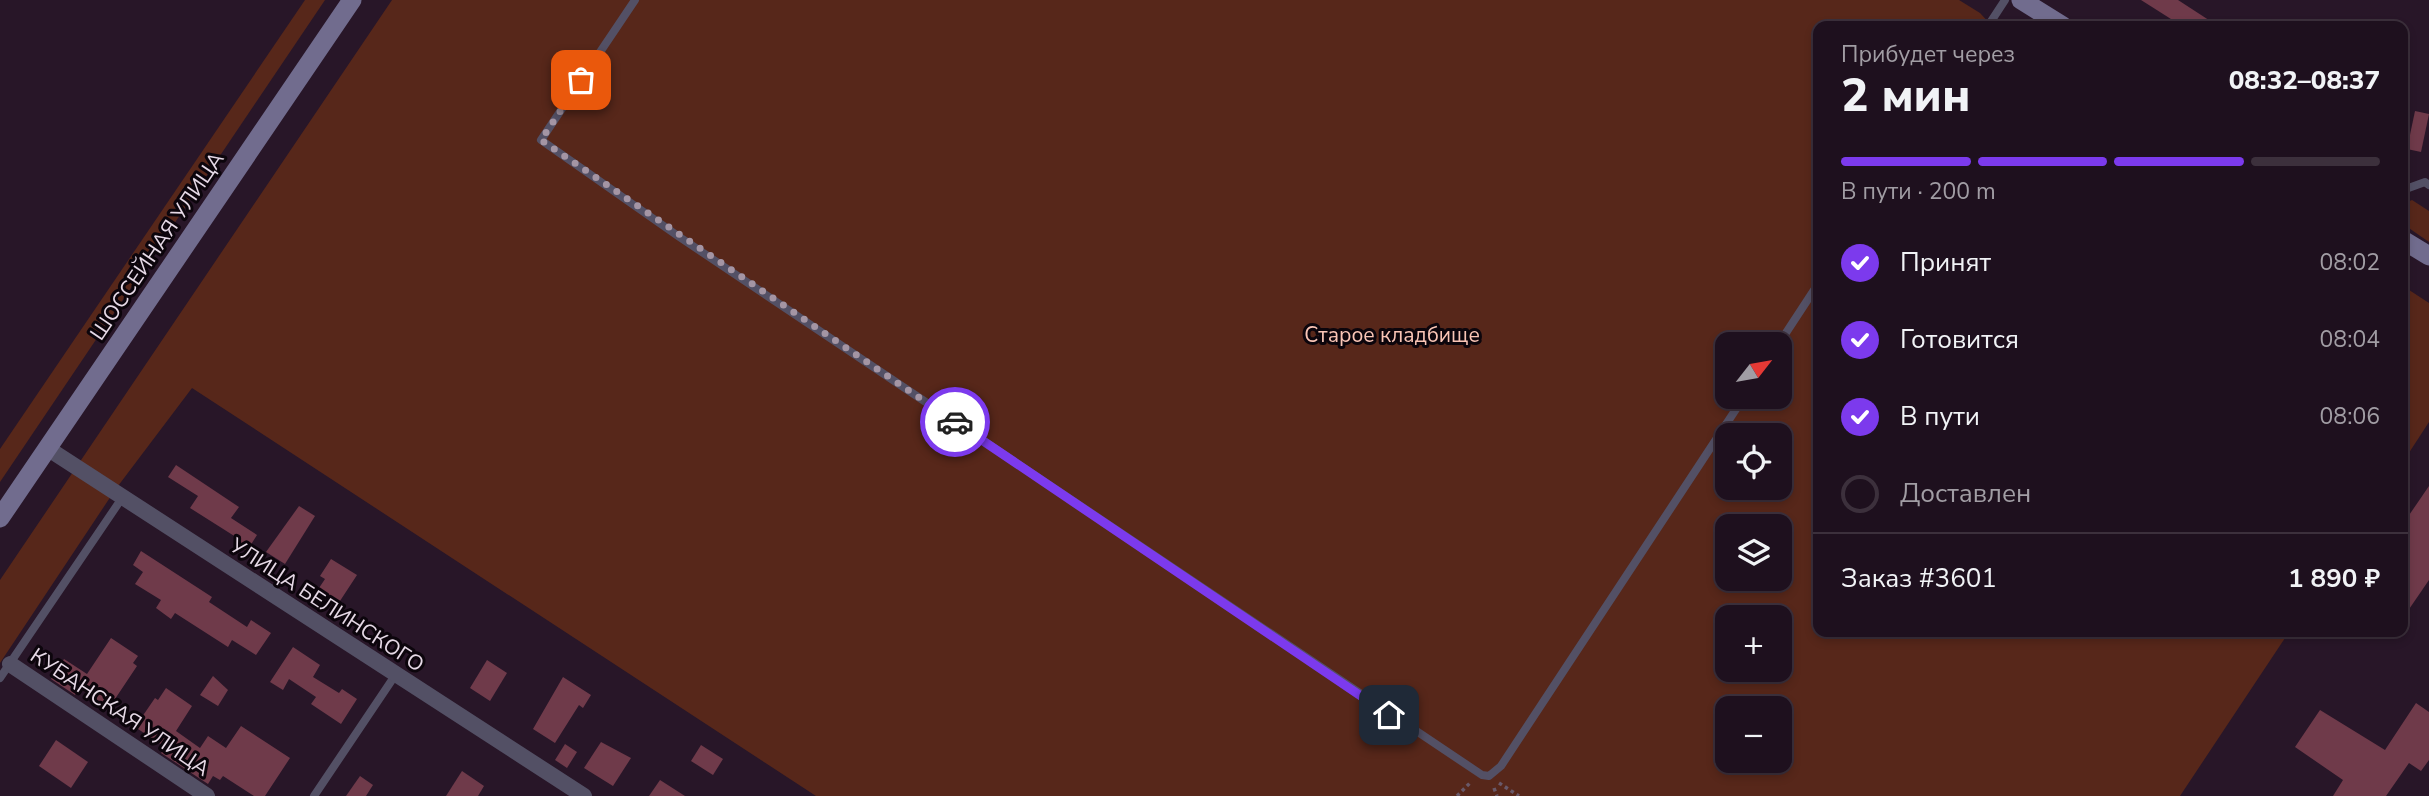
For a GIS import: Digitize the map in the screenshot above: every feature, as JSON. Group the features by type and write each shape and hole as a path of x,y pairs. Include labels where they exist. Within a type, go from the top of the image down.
{"main road":[{"name":"ШОССЕЙНАЯ УЛИЦА","path":"0,518 352,0"},
{"path":"2021,0 2055,21"},
{"path":"2408,243 2429,256"}],"street":[{"name":"УЛИЦА БЕЛИНСКОГО","path":"47,448 584,796"},
{"name":"КУБАНСКАЯ УЛИЦА","path":"10,664 206,796"}],"lane":[{"path":"635,0 541,140 678,236 1477,773 1489,776 1501,766 1735,410"},
{"path":"1991,21 2005,0"},
{"path":"2408,188 2425,182 2429,185"},
{"path":"1787,332 1813,292"},
{"path":"0,678 122,498"},
{"path":"314,796 396,674"}],"path":[{"path":"1489,776 1519,796"}],"green space":[{"path":"305,0 325,0 0,482 0,449"},
{"name":"Старое кладбище","path":"392,0 1959,0 1987,21 1813,21 1813,637 2286,637 2180,796 816,796 192,388 115,490 0,663 0,580"},
{"path":"2412,200 2429,211 2429,242 2408,227 2408,202"},
{"path":"2408,289 2429,303 2429,422 2408,454"}],"building":[{"path":"2141,0 2178,0 2210,21 2174,21"},
{"path":"2415,111 2429,114 2421,152 2408,149"},
{"path":"176,465 239,507 231,518 257,535 247,551 236,544 239,539 190,508 198,496 168,477"},
{"path":"2429,486 2429,580 2408,611 2408,517"},
{"path":"299,506 315,516 285,564 266,552"},
{"path":"141,551 212,597 209,602 247,627 251,620 271,633 256,655 232,640 228,647 175,613 171,619 156,608 161,600 135,584 143,572 133,565"},
{"path":"331,559 357,575 338,604 317,591 325,579 320,576"},
{"path":"111,638 138,656 133,663 137,666 109,708 79,688 75,695 51,679 64,659 87,674"},
{"path":"293,647 320,665 313,677 339,693 342,689 357,699 341,724 311,704 316,697 289,679 283,690 270,682"},
{"path":"487,660 507,673 490,701 470,688"},
{"path":"213,676 228,690 218,706 200,695"},
{"path":"563,677 591,695 583,708 579,705 555,743 533,729"},
{"path":"166,688 192,706 176,731 200,748 208,736 226,748 241,726 290,758 265,796 254,796 223,776 220,780 213,776 208,784 161,753 165,747 135,727 155,698 158,700"},
{"path":"2416,703 2429,712 2429,760 2421,771 2409,763 2386,796 2333,796 2343,780 2295,747 2320,710 2385,750"},
{"path":"56,740 88,762 71,788 39,766"},
{"path":"601,742 631,758 613,786 584,768"},
{"path":"565,744 577,752 567,768 555,760"},
{"path":"701,745 723,759 713,775 691,761"},
{"path":"462,771 484,786 478,796 446,796"},
{"path":"360,776 373,785 366,796 346,796"},
{"path":"660,780 685,796 649,796"}],"way so far":[{"path":"581,80 541,140 678,236 955,422"}],"route":[{"path":"955,422 1389,715"}]}
